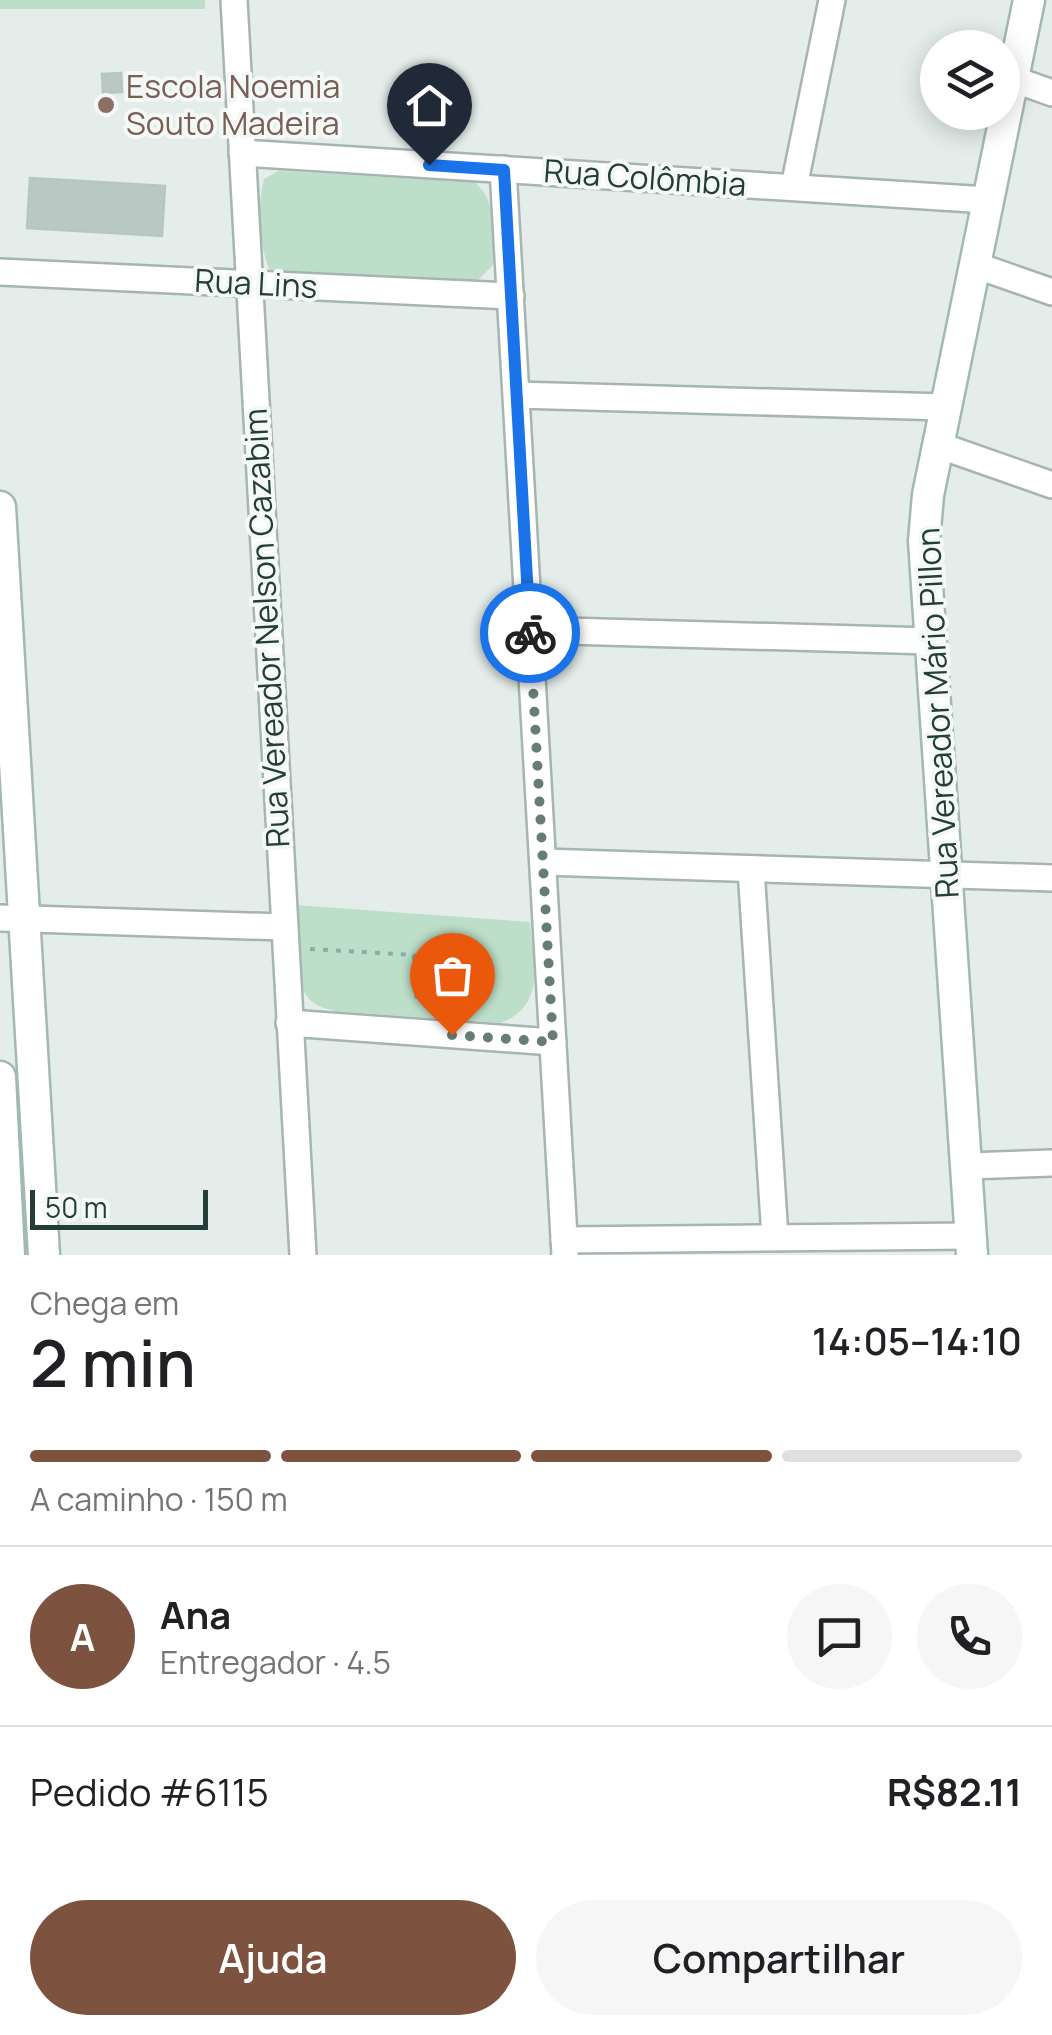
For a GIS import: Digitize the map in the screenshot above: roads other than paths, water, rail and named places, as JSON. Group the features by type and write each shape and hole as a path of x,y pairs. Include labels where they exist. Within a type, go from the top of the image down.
{"street":[{"name":"Rua Vereador Nelson Cazabim","path":"234,0 303,1255"},
{"path":"794,187 832,0 820,0"},
{"name":"Rua Vereador Mário Pillon","path":"1020,44 1029,0"},
{"path":"1020,81 1052,93"},
{"name":"Rua Vereador Mário Pillon","path":"972,1245 924,541 928,495 1002,130"},
{"name":"Rua Colômbia","path":"242,153 988,200"},
{"path":"504,170 565,1247 775,1238 972,1245"},
{"path":"975,264 1052,292"},
{"name":"Rua Lins","path":"0,272 511,296"},
{"path":"517,394 945,407"},
{"path":"938,446 1052,485"},
{"path":"0,506 12,918 44,1252 6,1252 0,1078"},
{"path":"530,630 931,641"},
{"path":"543,862 1052,878"},
{"path":"751,869 775,1238"},
{"path":"12,918 284,937"},
{"path":"289,1023 553,1042"},
{"path":"967,1166 1052,1163"}],"place":[{"name":"Escola Noemia Souto Madeira","path":"106,105"}]}
